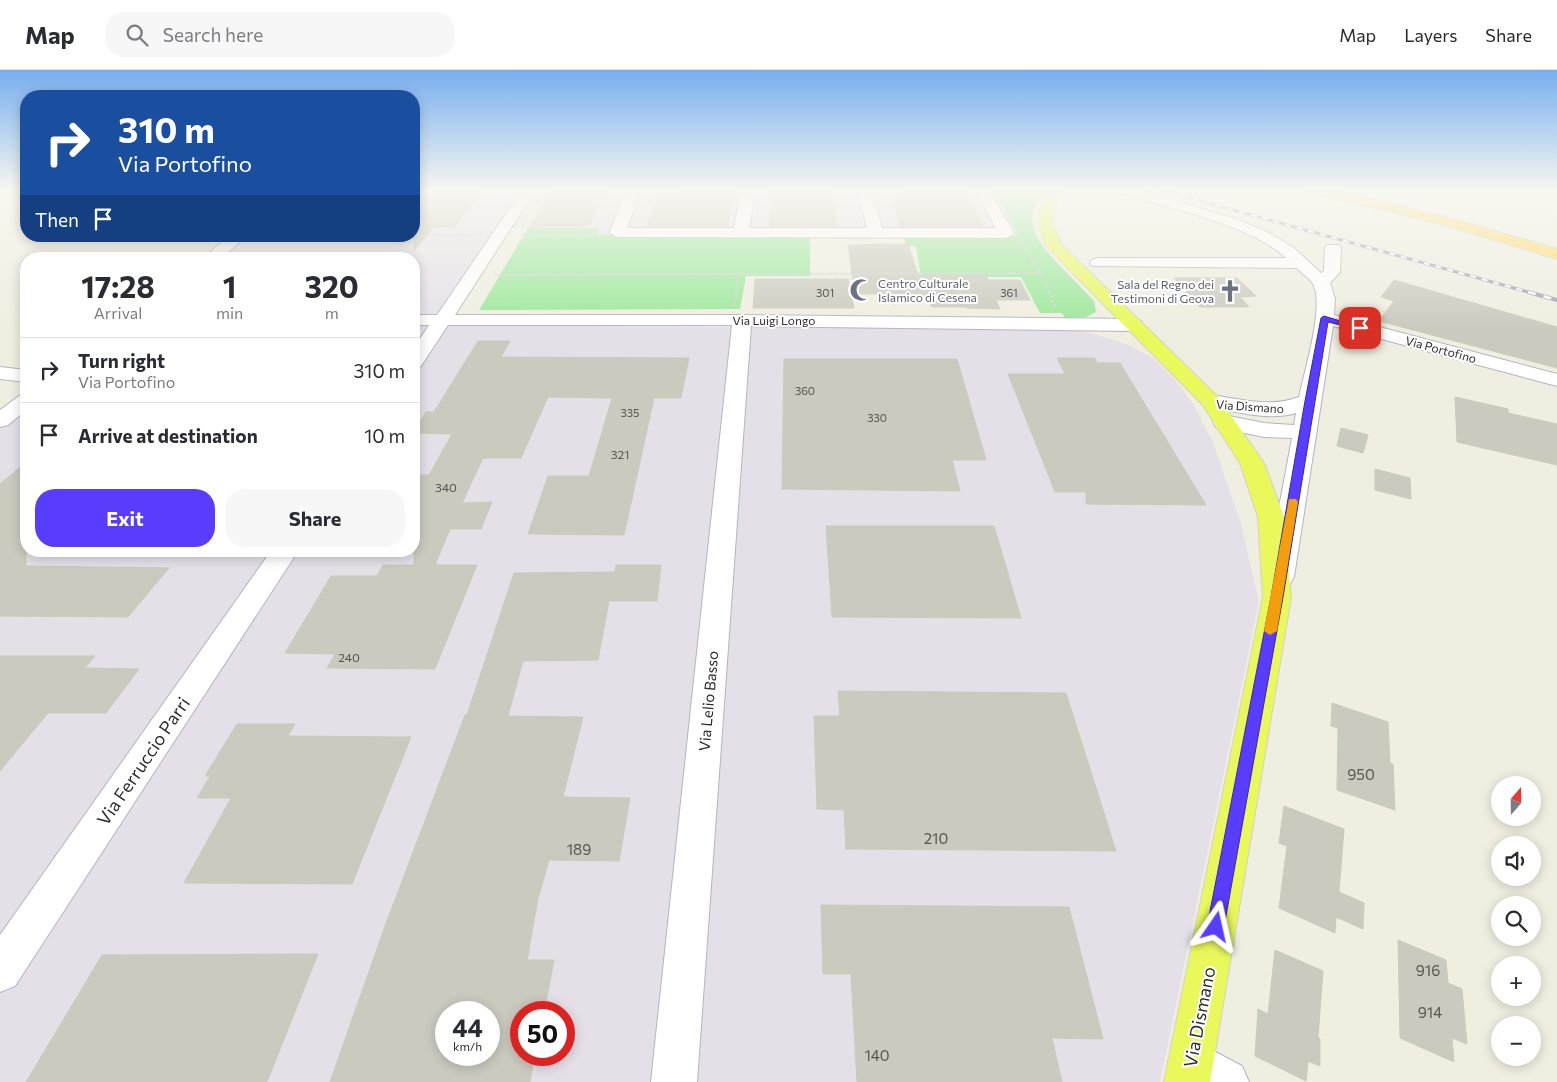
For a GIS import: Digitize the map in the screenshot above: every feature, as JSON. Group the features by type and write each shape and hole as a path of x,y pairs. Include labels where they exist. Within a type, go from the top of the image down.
{"highway":[{"path":"1500,236 1557,252"},
{"path":"1509,236 1557,252"},
{"path":"1536,236 1557,243"}],"main road":[{"path":"1050,236 1054,246 1218,411"},
{"name":"Via Dismano","path":"1201,1076 1277,597 1271,517 1252,463 1218,411"}],"street":[{"path":"420,353 499,236"},
{"path":"1264,236 1288,251 1321,282 1332,272 1333,248"},
{"path":"219,252 231,242"},
{"path":"1098,263 1301,263"},
{"name":"Via Dismano","path":"1277,597 1324,318 1326,299 1321,282"},
{"name":"Via Portofino","path":"1324,318 1557,380"},
{"name":"Via Luigi Longo","path":"420,320 897,321 1134,325"},
{"name":"Via Lelio Basso","path":"674,1082 737,320"},
{"path":"0,373 20,375"},
{"name":"Via Dismano","path":"1218,411 1288,409 1309,401"},
{"path":"0,420 20,405"},
{"name":"Via Dismano","path":"1218,411 1268,431 1287,433 1304,430"},
{"name":"Via Ferruccio Parri","path":"0,971 281,557"}],"path":[{"path":"1017,236 1041,274 1064,324"},
{"path":"472,275 739,273 1041,274"},
{"path":"737,320 739,273"},
{"path":"887,273 897,321"}],"shaded area":[{"path":"420,236 492,236 432,325 1068,329 1094,334 1126,344 1153,358 1177,382 1193,404 1213,442 1241,524 1259,602 1160,1082 0,1082 0,423 20,408 20,557 420,557 420,252 222,252 234,242 420,242"}],"green space":[{"path":"523,236 810,236 810,276 746,276 740,309 479,310"},
{"path":"903,236 1037,236 1052,258 1094,301 1096,312 1086,317 1065,318 1062,313 1040,313 1021,277 921,277 916,246 906,246"}],"building":[{"path":"420,236 426,236 414,251 414,242 420,242"},
{"path":"908,244 918,275 986,275 988,280 1020,280 1030,300 996,300 1000,309 932,307 929,299 898,299 897,294 855,294 848,245"},
{"name":"Sala del Regno dei Testimoni di Geova","path":"1174,278 1237,278 1256,296 1240,297 1249,307 1200,307"},
{"path":"755,279 848,279 854,308 753,308"},
{"path":"1394,280 1557,327 1557,368 1379,321 1394,301 1381,297"},
{"path":"478,341 510,341 501,357 689,358 681,398 654,398 624,535 528,534 548,476 589,476 612,398 548,397 521,458 483,458 462,503 492,502 481,529 450,529 435,565 477,565 435,669 327,668 335,654 285,653 331,576 377,576 383,565 414,565 414,557 420,557 420,475 429,475 452,434 420,433 420,422 426,412 434,412"},
{"path":"1057,358 1095,358 1097,363 1120,363 1206,505 1086,504 1086,492 1055,492 1008,374 1065,374"},
{"path":"784,359 957,359 986,460 952,460 960,491 782,489"},
{"path":"1455,397 1508,409 1508,413 1557,424 1557,465 1457,442"},
{"path":"1341,428 1368,435 1363,453 1337,446"},
{"path":"20,467 20,557 26,557 26,566 169,568 128,617 0,616 0,484"},
{"path":"1375,469 1410,478 1411,499 1375,490"},
{"path":"826,526 994,526 1021,618 832,617"},
{"path":"616,565 661,565 657,601 609,601 598,660 523,661 508,716 583,717 563,797 630,798 619,861 549,860 538,899 527,960 554,960 546,1001 510,1001 510,1066 533,1066 530,1082 330,1082 385,926 465,715 467,715 514,573 615,572"},
{"path":"0,656 95,656 85,668 139,669 106,713 48,713 0,771"},
{"path":"838,691 1066,693 1116,851 846,849 844,810 817,809 814,716 840,716"},
{"path":"1332,703 1388,722 1390,763 1393,764 1395,810 1337,790 1338,728 1331,726"},
{"path":"237,724 295,724 288,736 411,737 352,884 184,883 231,798 197,798 210,776 205,776"},
{"path":"1284,806 1344,829 1339,892 1364,903 1363,929 1336,917 1335,933 1279,908 1287,846 1279,843"},
{"path":"821,905 1069,907 1103,1039 1052,1038 1062,1082 857,1082 851,974 823,974"},
{"path":"1398,940 1446,960 1448,983 1462,989 1467,1044 1452,1038 1454,1062 1400,1038"},
{"path":"1275,950 1323,971 1318,1038 1320,1039 1320,1066 1308,1061 1306,1081 1255,1056 1258,1009 1268,1014"},
{"path":"318,954 267,1082 26,1082 102,955"}],"railway":[{"path":"1328,236 1532,293"},
{"path":"1528,292 1557,300"}],"slow traffic":[{"path":"1270,631 1292,502"}],"place":[{"name":"Centro Culturale Islamico di Cesena","path":"861,290"},
{"name":"Sala del Regno dei Testimoni di Geova","path":"1230,291"}],"route":[{"path":"1216,927 1277,597 1324,318 1360,328"}]}
